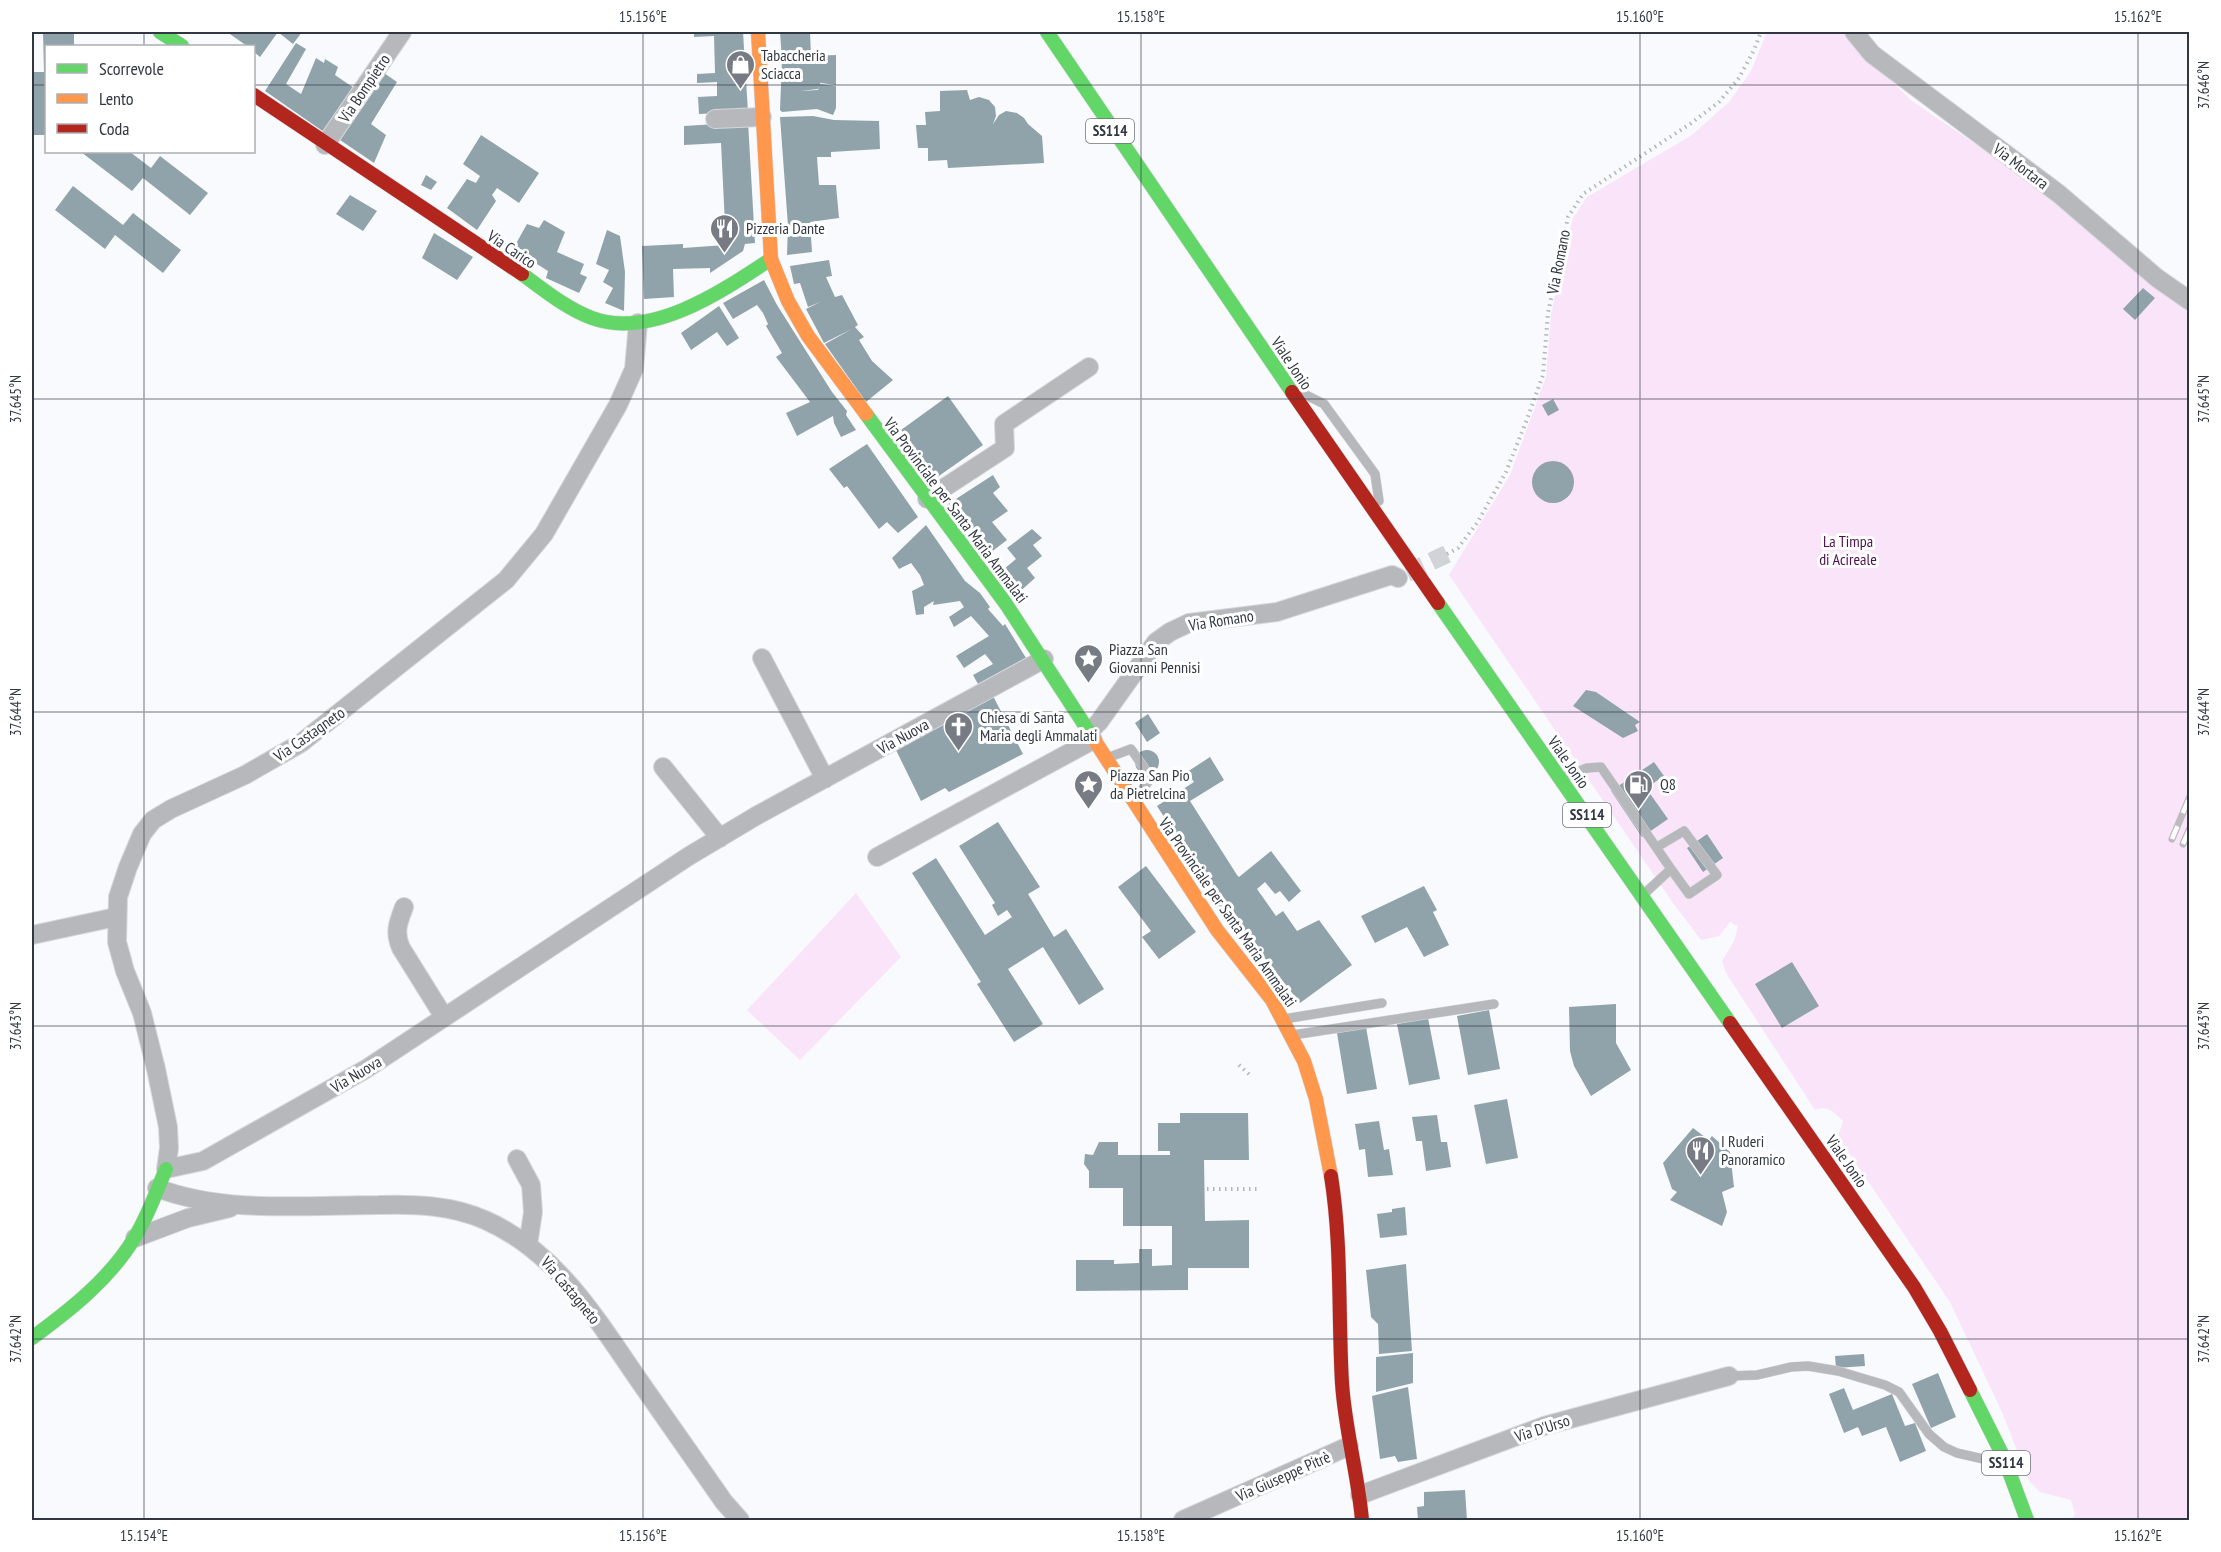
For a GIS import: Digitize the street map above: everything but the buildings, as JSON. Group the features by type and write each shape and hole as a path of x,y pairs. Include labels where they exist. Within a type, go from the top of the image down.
{"street":[{"path":"160,32 180,45"},
{"name":"Via Bompietro","path":"326,145 402,32"},
{"name":"Via Provinciale per Santa Maria Ammalati","path":"758,32 771,259 788,300 808,336 1044,659 1105,759 1217,930 1272,1000 1304,1061 1316,1099 1329,1160 1336,1213 1341,1272 1342,1384 1349,1446 1360,1495 1362,1521"},
{"name":"Viale Jonio","path":"1037,32 1182,230"},
{"name":"Viale Jonio","path":"1047,32 1287,385 1914,1287 1940,1331 2004,1458 2027,1521"},
{"name":"Via Mortara","path":"1854,32 1872,54 2059,194 2157,278 2190,300"},
{"name":"Via Carico","path":"255,97 576,312 603,322 638,323 673,314 703,300 771,259"},
{"path":"715,119 762,117"},
{"name":"Via Castagneto","path":"166,1169 169,1148 168,1126 156,1069 142,1013 124,971 117,942 118,897 142,834 153,820 171,809 255,770 301,743 506,580 544,534 618,405 634,369 638,323"},
{"path":"927,499 1005,448 1004,424 1089,367"},
{"name":"Via Romano","path":"1091,736 1156,642 1170,632 1189,623 1277,612 1392,575 1398,578"},
{"path":"762,658 825,779"},
{"name":"Via Nuova","path":"166,1169 203,1161 366,1069 720,837 1044,659"},
{"path":"877,857 1091,736"},
{"path":"663,767 720,837"},
{"path":"404,907 395,936 444,1017"},
{"path":"32,935 116,916"},
{"path":"517,1159 531,1185 533,1212 528,1245"},
{"path":"32,1338 62,1317 109,1271 135,1238 166,1169"},
{"path":"157,1188 181,1197 241,1205"},
{"name":"Via Castagneto","path":"241,1205 420,1204 454,1209 485,1220 528,1245 566,1281 591,1311 717,1492 740,1521"},
{"path":"135,1238 188,1218 241,1205"},
{"name":"Via D'Urso","path":"1360,1495 1544,1426 1729,1376"},
{"name":"Viale Jonio","path":"1979,1408 1992,1461 2012,1521"},
{"name":"Via Giuseppe Pitrè","path":"1183,1520 1349,1446"}],"lane":[{"path":"1287,385 1324,404 1375,474 1382,521"},
{"path":"1105,759 1131,749 1151,778 1133,802"},
{"path":"1561,778 1587,768 1601,767 1689,894 1717,875 1684,831 1657,847"},
{"path":"1642,896 1671,868"},
{"path":"1282,1019 1382,1003"},
{"path":"1290,1035 1494,1004"},
{"path":"1729,1376 1757,1375 1791,1367 1808,1366 1838,1371 1885,1385 1899,1392 1929,1434 1944,1447 1958,1453 1992,1461"}],"path":[{"name":"Via Romano","path":"1447,554 1458,548 1477,523 1506,472 1543,375 1550,303 1568,218 1583,194 1690,124 1719,102 1739,78 1761,32"},
{"path":"1239,1065 1251,1076"},
{"path":"1207,1189 1257,1189"}],"green space":[{"name":"La Timpa di Acireale","path":"1767,32 1845,32 1852,42 1912,101 2054,198 2189,312 2189,1520 2070,1520 2075,1515 2071,1500 2040,1492 2029,1481 2002,1412 1950,1302 1838,1137 1843,1121 1827,1109 1815,1110 1726,973 1722,961 1734,941 1738,926 1730,922 1719,936 1701,940 1673,903 1449,575 1510,475 1546,377 1551,315 1573,218 1587,197 1692,135 1729,102 1751,71"},
{"path":"856,893 901,957 800,1060 747,1010"}],"tunnel":[{"path":"1407,573 1447,554"}],"railway":[{"path":"2172,839 2190,796"},
{"path":"2183,844 2190,828"}],"traffic: fast":[{"path":"160,32 180,45"},
{"path":"1047,32 1292,392"},
{"path":"522,274 556,299 592,318 615,323 639,322 663,317 710,297 771,259"},
{"path":"866,414 1006,604 1093,738"},
{"path":"1438,603 1730,1023"},
{"path":"32,1338 75,1305 114,1267 140,1229 166,1169"},
{"path":"1970,1390 2004,1458 2027,1520"}],"traffic: slow":[{"path":"758,32 771,259 788,301 808,336 866,414"},
{"path":"1093,738 1217,930 1272,1000 1304,1061 1316,1099 1331,1176"}],"traffic: jam":[{"path":"255,96 522,274"},
{"path":"1292,392 1438,603"},
{"path":"1730,1023 1914,1287 1940,1331 1970,1390"},
{"path":"1331,1176 1338,1254 1342,1383 1362,1520"}],"place":[{"name":"Tabaccheria Sciacca","path":"740,90"},
{"name":"Pizzeria Dante","path":"725,254"},
{"name":"Piazza San Giovanni Pennisi","path":"1088,684"},
{"name":"Chiesa di Santa Maria degli Ammalati","path":"959,752"},
{"name":"Piazza San Pio da Pietrelcina","path":"1089,810"},
{"name":"Q8","path":"1639,810"},
{"name":"I Ruderi Panoramico","path":"1700,1176"}]}
